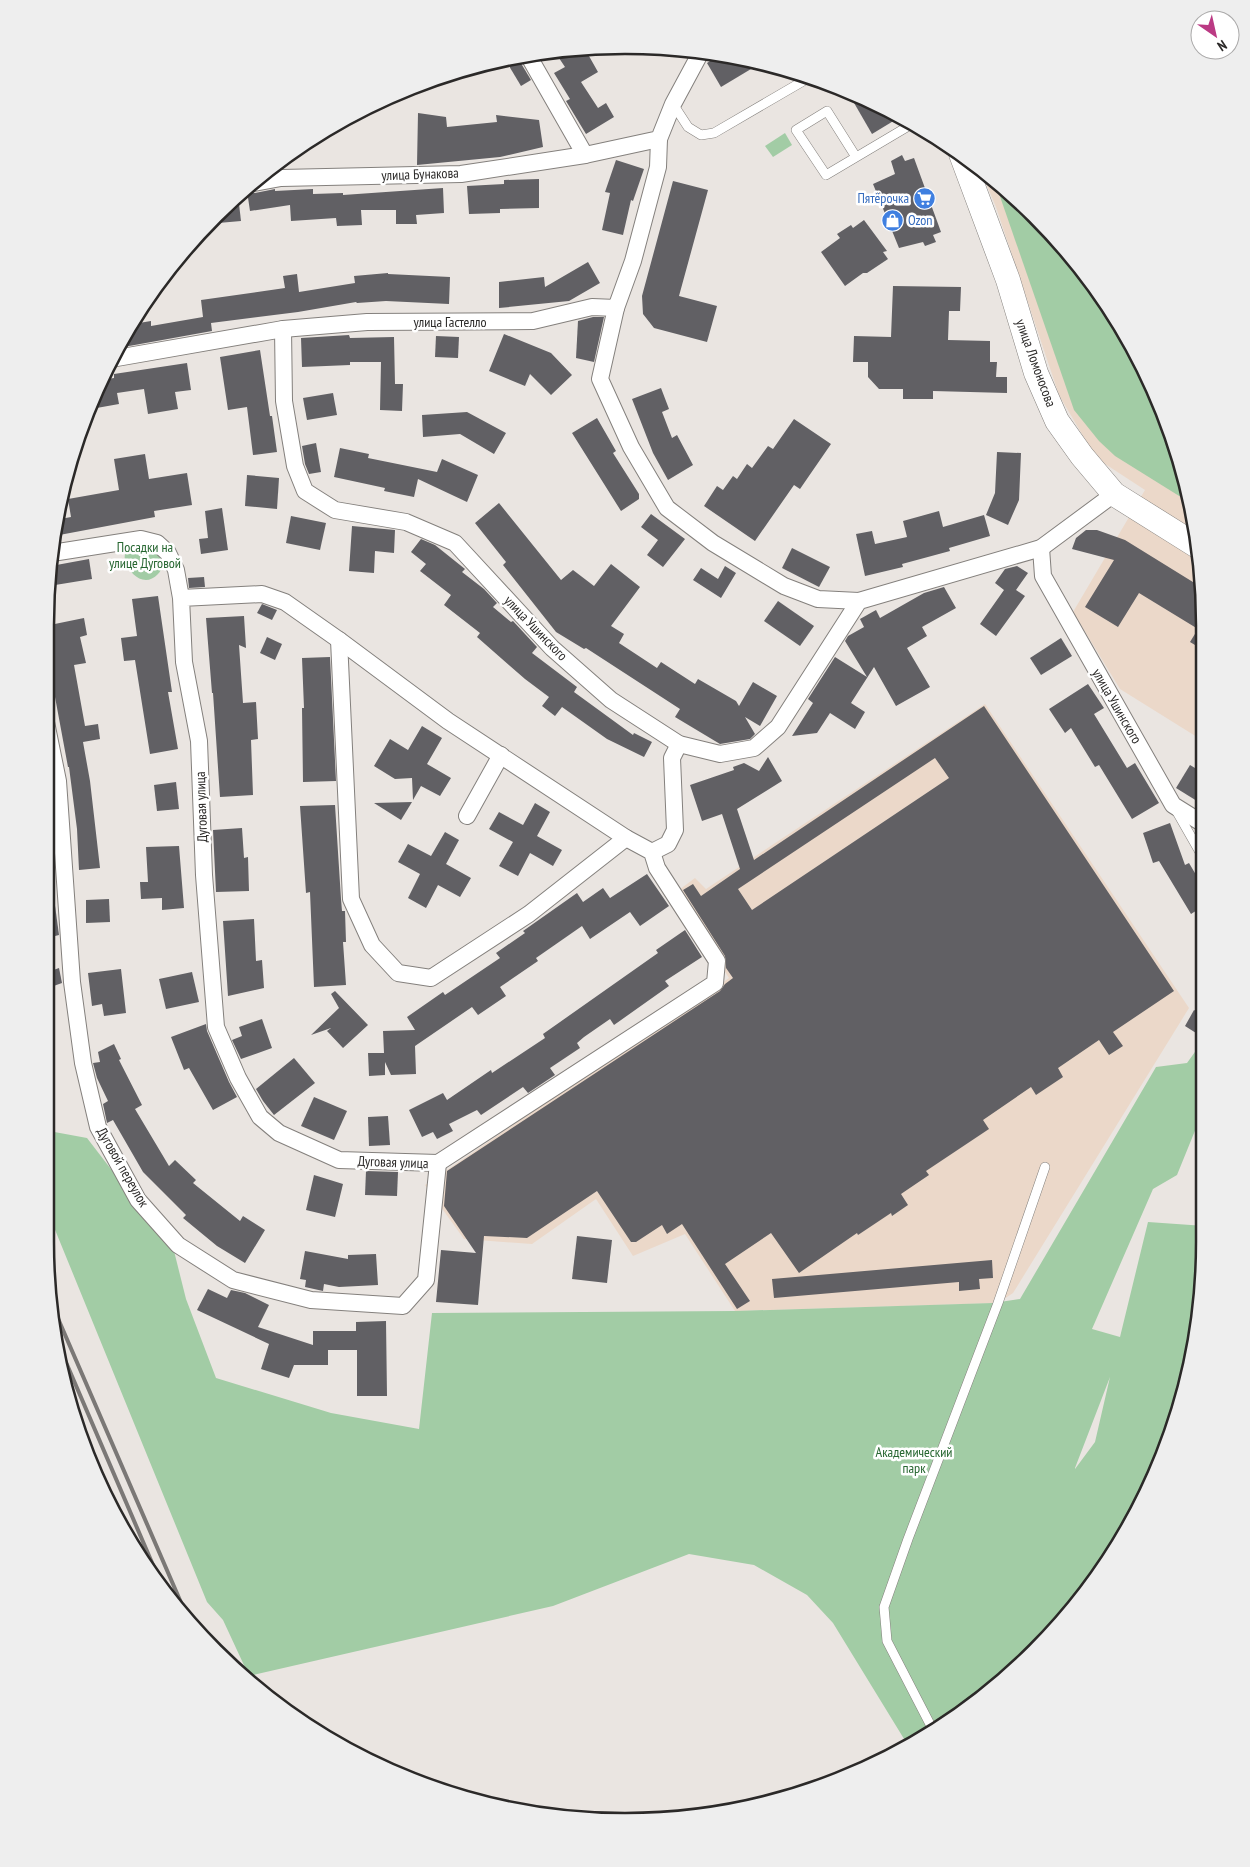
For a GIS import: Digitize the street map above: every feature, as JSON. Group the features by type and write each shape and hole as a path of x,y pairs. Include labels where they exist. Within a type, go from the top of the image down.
{"main road":[{"name":"улица Ломоносова","path":"966,167 1008,280 1036,373 1057,421 1082,456 1114,494 1190,541"}],"street":[{"path":"697,59 673,104 659,139 658,167 633,262 616,308 600,379 631,447 667,508 713,543 784,586 818,599 859,601 1041,548 1114,494"},
{"path":"532,62 585,155"},
{"name":"улица Бунакова","path":"267,181 281,178 461,174 585,155 659,139"},
{"name":"улица Гастелло","path":"121,357 282,329 367,322 533,322 592,307 616,308"},
{"name":"улица Ушинского","path":"282,329 284,401 295,466 305,491 335,510 406,522 455,543 552,648 611,700 679,744 720,754 754,748 778,727 859,601"},
{"name":"Дуговая улица","path":"59,552 141,539 157,543 168,553 176,570 181,598 184,662 199,741 204,875 216,1027 238,1078 260,1117 279,1133 339,1160 438,1163 714,983 717,961 657,868 652,852"},
{"name":"улица Ушинского","path":"1041,548 1043,576 1173,805"},
{"path":"181,598 262,594 285,602 448,721 626,838 652,852 668,844 675,830 672,758 679,744"},
{"path":"339,640 351,899 372,945 398,973 431,978 529,914 626,838"},
{"path":"467,816 500,755"},
{"name":"Дуговой переулок","path":"54,761 58,781 72,982 83,1063 98,1127 138,1200 178,1245 233,1280 311,1300 402,1306 426,1280 438,1163"},
{"path":"1173,805 1196,819"}],"lane":[{"path":"673,104 688,127 701,135 714,133 802,82"},
{"path":"856,157 827,111 796,130 826,175 906,127"},
{"name":"улица Ушинского","path":"1173,805 1196,845"},
{"path":"931,1724 886,1641 884,1607 998,1303 1045,1167"}],"shaded area":[{"path":"986,182 1029,221 1078,277 1120,339 1153,406 1177,477 1191,550 1196,625 1196,736 1120,689 1073,612 1145,490 1096,458 1059,395 996,207"},
{"path":"985,704 1189,1008 1013,1293 998,1303 735,1311 685,1234 633,1256 596,1199 532,1244 464,1239 425,1185 729,978 675,893 695,878 706,889"}],"green space":[{"path":"785,133 792,145 773,157 765,146"},
{"path":"999,194 1029,221 1054,248 1078,277 1120,339 1153,406 1166,441 1181,497 1115,456 1099,441 1074,410"},
{"name":"Посадки на улице Дуговой","path":"138,535 166,560 161,571 148,580 143,580 134,575 125,561 127,545"},
{"name":"Академический парк","path":"1196,1050 1196,1128 1177,1175 1153,1189 1092,1329 1120,1337 1148,1222 1196,1225 1195,1279 1185,1353 1177,1390 1153,1461 1120,1528 1078,1590 1054,1619 1029,1646 973,1695 905,1740 833,1623 807,1595 754,1565 689,1554 553,1606 253,1675 246,1669 223,1620 207,1602 54,1227 54,1132 87,1138 174,1251 186,1299 216,1378 331,1413 419,1429 432,1313 735,1311 993,1303 1020,1299 1156,1067 1187,1063","holes":["1110,1377 1095,1442 1075,1469"]}],"building":[{"path":"588,55 598,72 581,82 598,108 606,103 614,117 586,134 566,101 570,99 554,73 565,67 559,58"},
{"path":"710,61 752,68 721,87 707,63"},
{"path":"521,64 531,80 521,86 509,66"},
{"path":"853,101 893,121 872,134"},
{"path":"418,113 446,117 447,127 497,122 496,115 539,120 543,147 500,157 417,165"},
{"path":"902,155 905,161 914,158 941,232 933,235 936,242 925,246 923,242 899,248 873,184 895,174 891,161"},
{"path":"616,160 644,169 633,201 631,200 623,235 602,230 610,193 605,192"},
{"path":"539,179 539,208 500,209 500,213 469,214 467,186 504,184 504,180"},
{"path":"673,181 708,190 679,296 717,306 707,342 654,328 643,314 642,296"},
{"path":"443,188 444,213 416,215 417,224 396,224 396,210 361,210 362,225 337,226 336,218 291,221 290,205 250,211 248,196 252,192 275,189 275,191 313,189 313,194 343,193 343,195"},
{"path":"239,204 241,221 219,223"},
{"path":"864,220 887,251 883,252 888,259 845,286 821,252 840,238 837,234 851,225 853,228"},
{"path":"588,262 600,283 569,301 499,308 499,282 544,277 545,287"},
{"path":"388,273 450,277 449,304 386,301 356,302 298,312 211,323 212,331 126,347 140,323 151,321 151,326 203,317 201,300 285,288 283,276 297,274 299,292 355,283 354,276"},
{"path":"893,286 961,287 960,311 949,311 948,340 990,341 990,362 997,362 996,377 1007,377 1007,393 933,391 933,399 903,399 903,389 879,389 868,377 868,362 853,362 854,336 891,337"},
{"path":"593,317 604,317 594,362 576,358 578,321"},
{"path":"504,334 551,353 572,375 551,395 530,374 525,386 489,371"},
{"path":"349,335 350,338 394,337 395,384 403,384 402,411 380,410 381,362 350,362 350,365 302,367 301,338"},
{"path":"436,336 459,337 458,358 435,357"},
{"path":"260,350 277,452 253,455 247,407 228,410 220,357"},
{"path":"187,363 191,390 175,392 178,409 148,414 144,389 117,393 119,404 96,408 110,379 114,378 114,374"},
{"path":"661,388 669,409 662,412 672,438 677,435 693,465 668,480 653,453 632,399"},
{"path":"333,393 337,415 307,420 303,398"},
{"path":"467,412 506,433 494,454 460,434 423,437 422,415"},
{"path":"597,418 616,451 613,453 639,494 639,499 621,511 572,433"},
{"path":"794,419 831,444 800,489 794,485 755,541 704,506 717,486 723,490 733,476 737,479 747,464 752,468 768,446 773,449"},
{"path":"316,443 321,472 309,474 302,446"},
{"path":"340,448 369,454 368,458 437,472 442,459 478,475 467,502 418,479 414,497 384,491 385,488 334,477"},
{"path":"997,452 1021,453 1019,500 1008,525 986,515 995,493"},
{"path":"145,454 149,479 187,473 192,505 154,511 155,517 62,535 64,518 71,517 68,499 119,490 114,459"},
{"path":"247,475 279,478 277,509 245,506"},
{"path":"499,503 561,580 573,570 594,586 611,564 640,587 611,626 624,634 619,643 657,668 661,662 695,684 698,679 736,701 739,706 753,682 777,696 760,726 745,717 755,734 750,739 720,744 675,717 680,709 586,648 584,649 556,632 503,565 506,562 475,523"},
{"path":"222,508 228,550 201,554 199,539 208,538 205,511"},
{"path":"939,511 943,527 984,515 990,536 949,548 950,551 902,564 903,567 865,576 856,534 872,531 875,544 907,537 903,521"},
{"path":"651,514 685,539 663,567 647,555 658,540 641,527"},
{"path":"291,516 326,523 320,550 286,543"},
{"path":"352,526 395,530 394,553 375,551 374,573 349,571"},
{"path":"1086,530 1097,530 1125,540 1194,583 1196,628 1139,593 1118,627 1085,607 1114,560 1072,549 1076,538"},
{"path":"421,539 435,545 465,569 462,572 484,589 497,603 493,607 511,622 513,621 537,647 532,653 577,687 574,692 633,735 634,733 652,742 644,757 607,739 562,707 555,716 542,706 549,697 525,679 477,637 480,633 444,605 451,595 420,571 426,564 411,552"},
{"path":"792,548 830,567 819,587 782,568"},
{"path":"89,559 92,579 55,585 57,565"},
{"path":"725,566 736,573 721,598 693,580 701,568 718,579"},
{"path":"1017,566 1028,573 1016,590 1025,596 996,636 980,624 1004,590 995,583 1005,569"},
{"path":"204,577 205,587 189,588 188,578"},
{"path":"944,587 956,608 922,627 927,636 907,648 930,687 896,706 874,667 851,703 865,712 855,729 830,713 817,733 792,736 813,703 808,699 835,657 867,677 845,641 848,636 864,627 860,619 876,610 880,618 924,593"},
{"path":"158,596 172,692 168,692 178,749 150,754 135,660 124,661 121,638 137,636 132,599"},
{"path":"778,601 814,626 800,646 764,621"},
{"path":"262,604 277,610 272,620 257,613"},
{"path":"244,616 246,648 239,645 243,703 256,702 258,739 251,740 253,795 220,797 206,618"},
{"path":"84,618 87,635 80,637 86,663 74,665 85,726 98,724 100,739 83,742 90,781 100,868 79,870 77,829 69,767 54,692 54,624"},
{"path":"1196,632 1196,646 1190,642"},
{"path":"267,637 282,644 275,660 260,653"},
{"path":"1061,638 1072,656 1041,675 1030,658"},
{"path":"330,657 336,781 303,782 302,708 304,708 302,658"},
{"path":"1088,684 1104,708 1094,714 1127,768 1135,763 1159,803 1132,819 1099,765 1095,767 1071,728 1065,733 1049,709"},
{"path":"984,706 1174,991 1113,1032 1123,1046 1109,1055 1099,1040 1058,1068 1063,1077 1036,1095 1031,1087 983,1120 989,1129 926,1171 929,1175 901,1194 908,1205 892,1216 891,1213 858,1235 857,1233 799,1273 771,1233 725,1264 750,1301 737,1309 682,1224 667,1234 662,1225 636,1242 631,1242 597,1191 527,1238 484,1236 478,1305 436,1302 441,1250 476,1253 444,1206 447,1171 720,991 733,978 726,968 725,956 683,890 693,884 701,896 740,869 722,814 702,821 690,785 734,770 733,767 744,763 759,771 768,757 782,781 737,809 754,860","holes":["935,758 949,778 752,910 738,889"]},
{"path":"422,726 442,738 427,764 451,778 440,796 421,786 413,800 412,778 395,779 374,766 390,739 408,750"},
{"path":"1190,765 1196,769 1196,800 1176,788"},
{"path":"176,782 179,809 157,811 154,785"},
{"path":"412,802 401,820 374,803"},
{"path":"535,803 550,812 537,836 562,850 553,866 530,853 518,876 499,866 513,842 489,829 499,812 523,825"},
{"path":"335,805 342,911 345,911 346,942 343,942 346,985 314,987 310,892 306,893 300,806"},
{"path":"1170,823 1185,865 1189,863 1196,875 1196,911 1191,914 1159,861 1153,863 1143,833"},
{"path":"242,828 244,858 248,857 249,891 216,892 213,830"},
{"path":"445,832 459,840 446,864 471,878 460,897 438,885 426,908 408,898 420,874 398,862 408,844 431,856"},
{"path":"179,846 184,908 162,910 162,898 141,899 140,882 148,882 146,847"},
{"path":"647,874 669,906 640,926 630,912 590,939 582,926 536,958 538,961 500,987 506,996 478,1015 472,1007 415,1046 416,1074 391,1075 385,1062 385,1075 369,1076 368,1053 384,1053 383,1031 415,1030 407,1017 443,992 445,995 500,958 496,953 525,933 523,931 577,893 583,902 603,888 610,898"},
{"path":"54,898 59,935 54,936"},
{"path":"109,899 110,922 86,923 86,900"},
{"path":"254,919 256,961 262,960 264,988 228,996 223,921"},
{"path":"685,930 702,957 665,981 669,986 614,1025 610,1019 584,1037 577,1043 580,1048 550,1068 555,1075 528,1093 523,1087 481,1115 477,1110 449,1124 453,1131 437,1139 433,1132 422,1137 409,1110 443,1093 447,1100 491,1070 492,1073 545,1038 543,1034 658,953 656,950"},
{"path":"59,968 62,983 54,986 54,970"},
{"path":"121,969 126,1013 104,1016 102,1004 92,1006 88,973"},
{"path":"192,972 199,1002 166,1009 159,979"},
{"path":"335,991 368,1025 343,1048 327,1031 331,1028 311,1035 339,1008 331,994"},
{"path":"1194,1010 1196,1011 1196,1033 1185,1026"},
{"path":"262,1019 272,1048 241,1059 232,1040 242,1036 239,1027"},
{"path":"206,1024 207,1031 237,1097 213,1110 189,1068 184,1070 171,1037"},
{"path":"114,1044 121,1059 119,1060 142,1105 135,1109 169,1166 175,1160 196,1180 193,1183 240,1221 243,1216 265,1230 245,1263 217,1246 183,1218 186,1215 143,1172 113,1120 107,1123 103,1104 108,1101 97,1078 93,1063 100,1062 98,1052"},
{"path":"294,1058 315,1083 274,1115 256,1089"},
{"path":"314,1097 347,1111 334,1140 301,1126"},
{"path":"388,1116 390,1145 369,1146 368,1117"},
{"path":"366,1171 398,1172 397,1196 365,1195"},
{"path":"314,1175 343,1184 335,1217 306,1210"},
{"path":"577,1236 612,1240 607,1283 572,1279"},
{"path":"305,1251 348,1259 348,1255 376,1254 378,1285 339,1287 324,1284 323,1291 305,1287 306,1280 300,1279"},
{"path":"992,1260 993,1278 979,1279 980,1289 959,1291 959,1282 774,1298 772,1279"},
{"path":"208,1289 227,1298 231,1290 245,1293 269,1305 258,1327 313,1345 313,1331 356,1331 356,1322 386,1321 387,1396 357,1396 357,1350 328,1350 328,1365 294,1365 289,1378 261,1369 269,1344 197,1310"}],"railway":[{"path":"60,1323 179,1599"},
{"path":"68,1367 151,1560"}],"place":[{"name":"Пятёрочка","path":"925,198"},
{"name":"Ozon","path":"892,220"}]}
